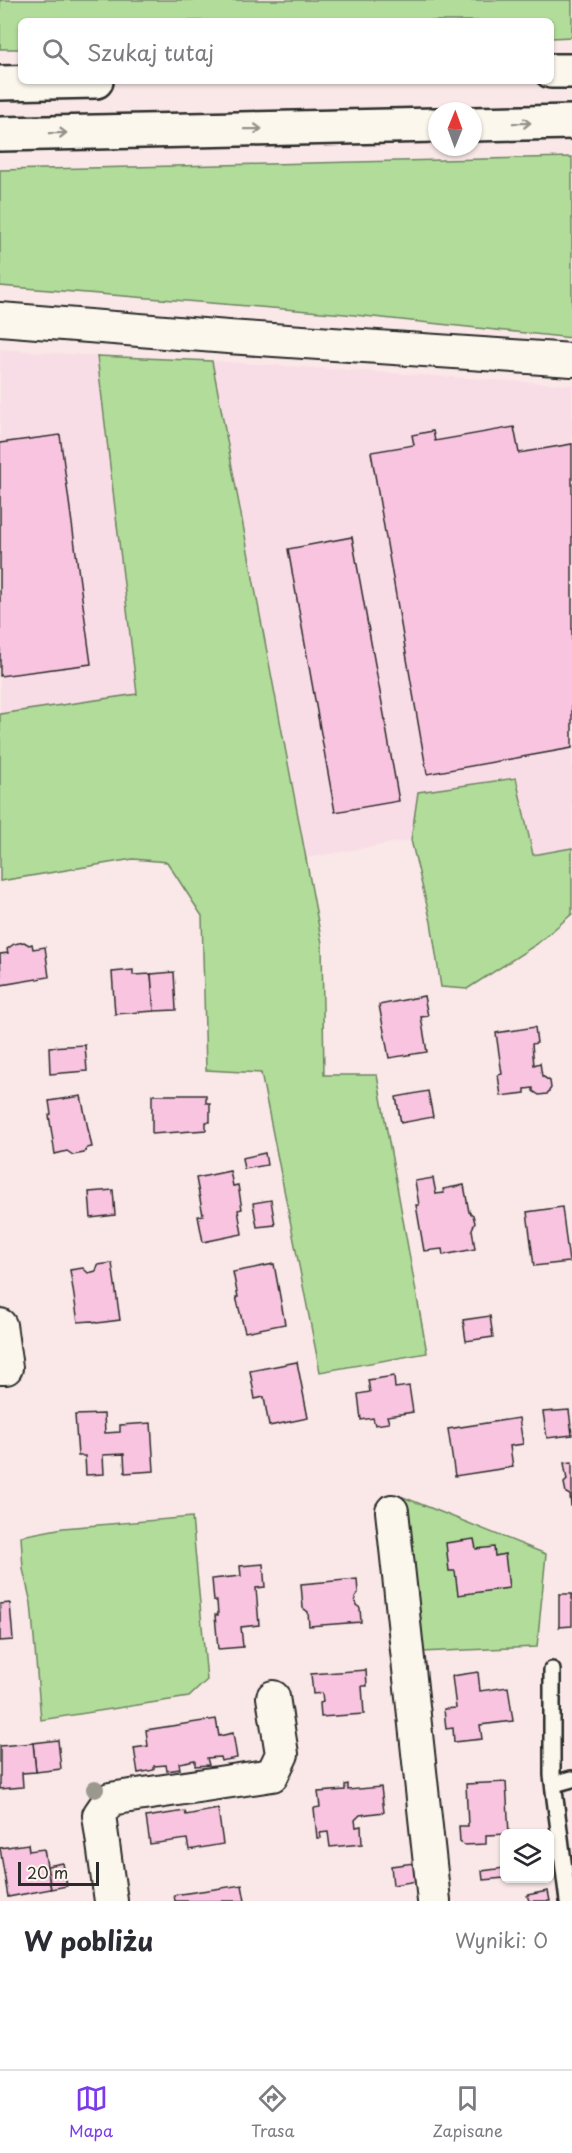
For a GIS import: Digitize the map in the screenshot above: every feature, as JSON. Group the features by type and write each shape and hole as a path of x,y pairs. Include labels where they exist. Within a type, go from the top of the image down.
{"highway":[{"path":"554,71 572,71"},
{"path":"0,83 18,83"},
{"path":"482,124 572,122"},
{"path":"0,134 428,125"}],"street":[{"path":"0,318 228,337 572,360"},
{"path":"0,1325 6,1368 0,1368"},
{"path":"392,1511 434,1901"},
{"path":"111,1901 99,1815 110,1798 272,1775 282,1754 273,1697"}],"lane":[{"path":"552,1670 554,1784 568,1901"},
{"path":"554,1784 572,1779"}],"shaded area":[{"path":"0,349 97,356 137,694 0,714"},
{"path":"212,361 572,385 572,848 533,855 516,778 418,792 411,840 307,858"}],"green space":[{"path":"0,0 572,0 572,37 554,38 554,18 18,18 18,49 0,49"},
{"path":"572,157 572,338 345,314 0,286 0,170"},
{"path":"97,356 212,361 322,943 324,1075 377,1075 427,1353 320,1372 261,1073 206,1070 202,916 167,862 133,859 0,881 0,714 137,694"},
{"path":"516,778 533,855 572,848 572,914 537,944 467,989 441,987 431,922 411,840 418,792"},
{"path":"403,1497 546,1554 537,1647 421,1652"},
{"path":"192,1517 207,1680 189,1697 41,1720 31,1603 23,1569 21,1536 63,1528"}],"building":[{"path":"514,427 519,453 572,444 572,748 427,774 371,452 414,445 412,435 433,431 435,441"},
{"path":"60,435 91,664 0,676 0,443"},
{"path":"352,537 399,801 335,812 288,549"},
{"path":"24,942 32,944 33,949 45,947 49,977 1,985 0,954 8,953 7,949 14,944"},
{"path":"133,970 133,975 151,974 154,1011 115,1014 112,972"},
{"path":"174,972 176,1010 154,1011 151,974"},
{"path":"424,996 428,1016 421,1017 427,1052 389,1058 379,1005"},
{"path":"535,1027 537,1043 532,1044 534,1065 540,1063 542,1076 550,1081 551,1088 547,1094 539,1095 533,1091 533,1088 525,1089 525,1093 501,1096 498,1075 502,1074 496,1033"},
{"path":"85,1045 87,1071 50,1074 49,1047"},
{"path":"428,1091 433,1117 401,1123 396,1097"},
{"path":"152,1095 206,1095 206,1103 210,1103 210,1122 206,1122 206,1130 152,1134"},
{"path":"81,1096 92,1147 87,1148 84,1153 73,1155 67,1151 55,1154 49,1101"},
{"path":"265,1153 267,1165 244,1169 242,1158"},
{"path":"230,1171 233,1186 238,1185 242,1209 238,1210 242,1234 203,1242 198,1216 203,1215 196,1178"},
{"path":"433,1178 436,1194 444,1193 443,1189 464,1185 469,1212 473,1215 475,1223 472,1229 475,1249 443,1255 442,1249 424,1251 416,1205 419,1205 415,1181"},
{"path":"113,1190 115,1215 91,1218 89,1192"},
{"path":"271,1200 275,1225 257,1227 253,1203"},
{"path":"562,1207 569,1262 534,1266 527,1212"},
{"path":"112,1263 120,1320 97,1323 78,1322 70,1270 83,1268 88,1273 96,1271 98,1265"},
{"path":"274,1264 285,1324 245,1332 236,1297 238,1297 233,1272"},
{"path":"490,1316 493,1337 466,1341 463,1320"},
{"path":"297,1362 308,1418 269,1426 264,1397 255,1399 250,1371"},
{"path":"394,1376 395,1388 409,1386 413,1412 387,1416 389,1423 375,1425 373,1418 361,1420 358,1394 370,1392 368,1380"},
{"path":"569,1410 572,1435 547,1438 543,1412"},
{"path":"104,1414 105,1433 120,1432 120,1425 151,1423 154,1471 125,1473 124,1454 103,1455 104,1474 86,1475 85,1456 78,1456 75,1415"},
{"path":"519,1418 523,1444 510,1446 513,1467 455,1476 448,1429"},
{"path":"572,1462 571,1506 570,1495 566,1493 564,1483 567,1480 564,1463"},
{"path":"474,1539 476,1549 494,1547 495,1556 505,1554 509,1588 458,1595 455,1571 449,1571 446,1543"},
{"path":"263,1564 265,1587 256,1588 259,1625 241,1627 243,1647 218,1649 215,1615 218,1615 217,1601 214,1601 212,1579 241,1576 240,1566"},
{"path":"357,1579 358,1593 355,1597 356,1605 360,1608 361,1622 309,1626 308,1612 303,1608 301,1584"},
{"path":"559,1594 572,1594 572,1626 559,1627"},
{"path":"10,1603 13,1640 0,1641 0,1604"},
{"path":"366,1670 367,1686 362,1686 364,1714 321,1717 322,1693 313,1694 311,1674"},
{"path":"478,1672 480,1691 508,1687 513,1721 480,1725 482,1739 454,1742 453,1728 446,1729 444,1709 456,1708 452,1676"},
{"path":"216,1719 219,1736 233,1733 237,1758 221,1761 220,1757 207,1758 209,1765 195,1766 195,1760 179,1763 180,1769 167,1771 166,1765 154,1766 154,1770 138,1773 134,1748 148,1746 146,1730"},
{"path":"58,1740 61,1769 36,1772 33,1743"},
{"path":"33,1743 36,1772 22,1773 23,1787 0,1789 0,1746"},
{"path":"506,1782 509,1829 500,1829 500,1834 486,1835 486,1844 464,1845 460,1842 459,1826 468,1826 466,1784"},
{"path":"348,1784 348,1790 381,1787 384,1812 360,1815 355,1820 356,1827 361,1826 362,1844 330,1847 328,1832 320,1833 321,1838 317,1838 314,1808 320,1807 318,1792 345,1790 345,1785"},
{"path":"218,1809 223,1844 189,1850 187,1839 150,1844 146,1817 185,1811 186,1815"},
{"path":"28,1844 29,1851 44,1849 51,1889 8,1897 0,1848"},
{"path":"63,1863 67,1886 51,1889 47,1866"},
{"path":"414,1863 417,1881 393,1885 391,1866"},
{"path":"500,1869 500,1878 483,1880 482,1871"},
{"path":"242,1885 245,1901 175,1901 174,1895"},
{"path":"548,1891 550,1901 529,1901 527,1895"}]}
